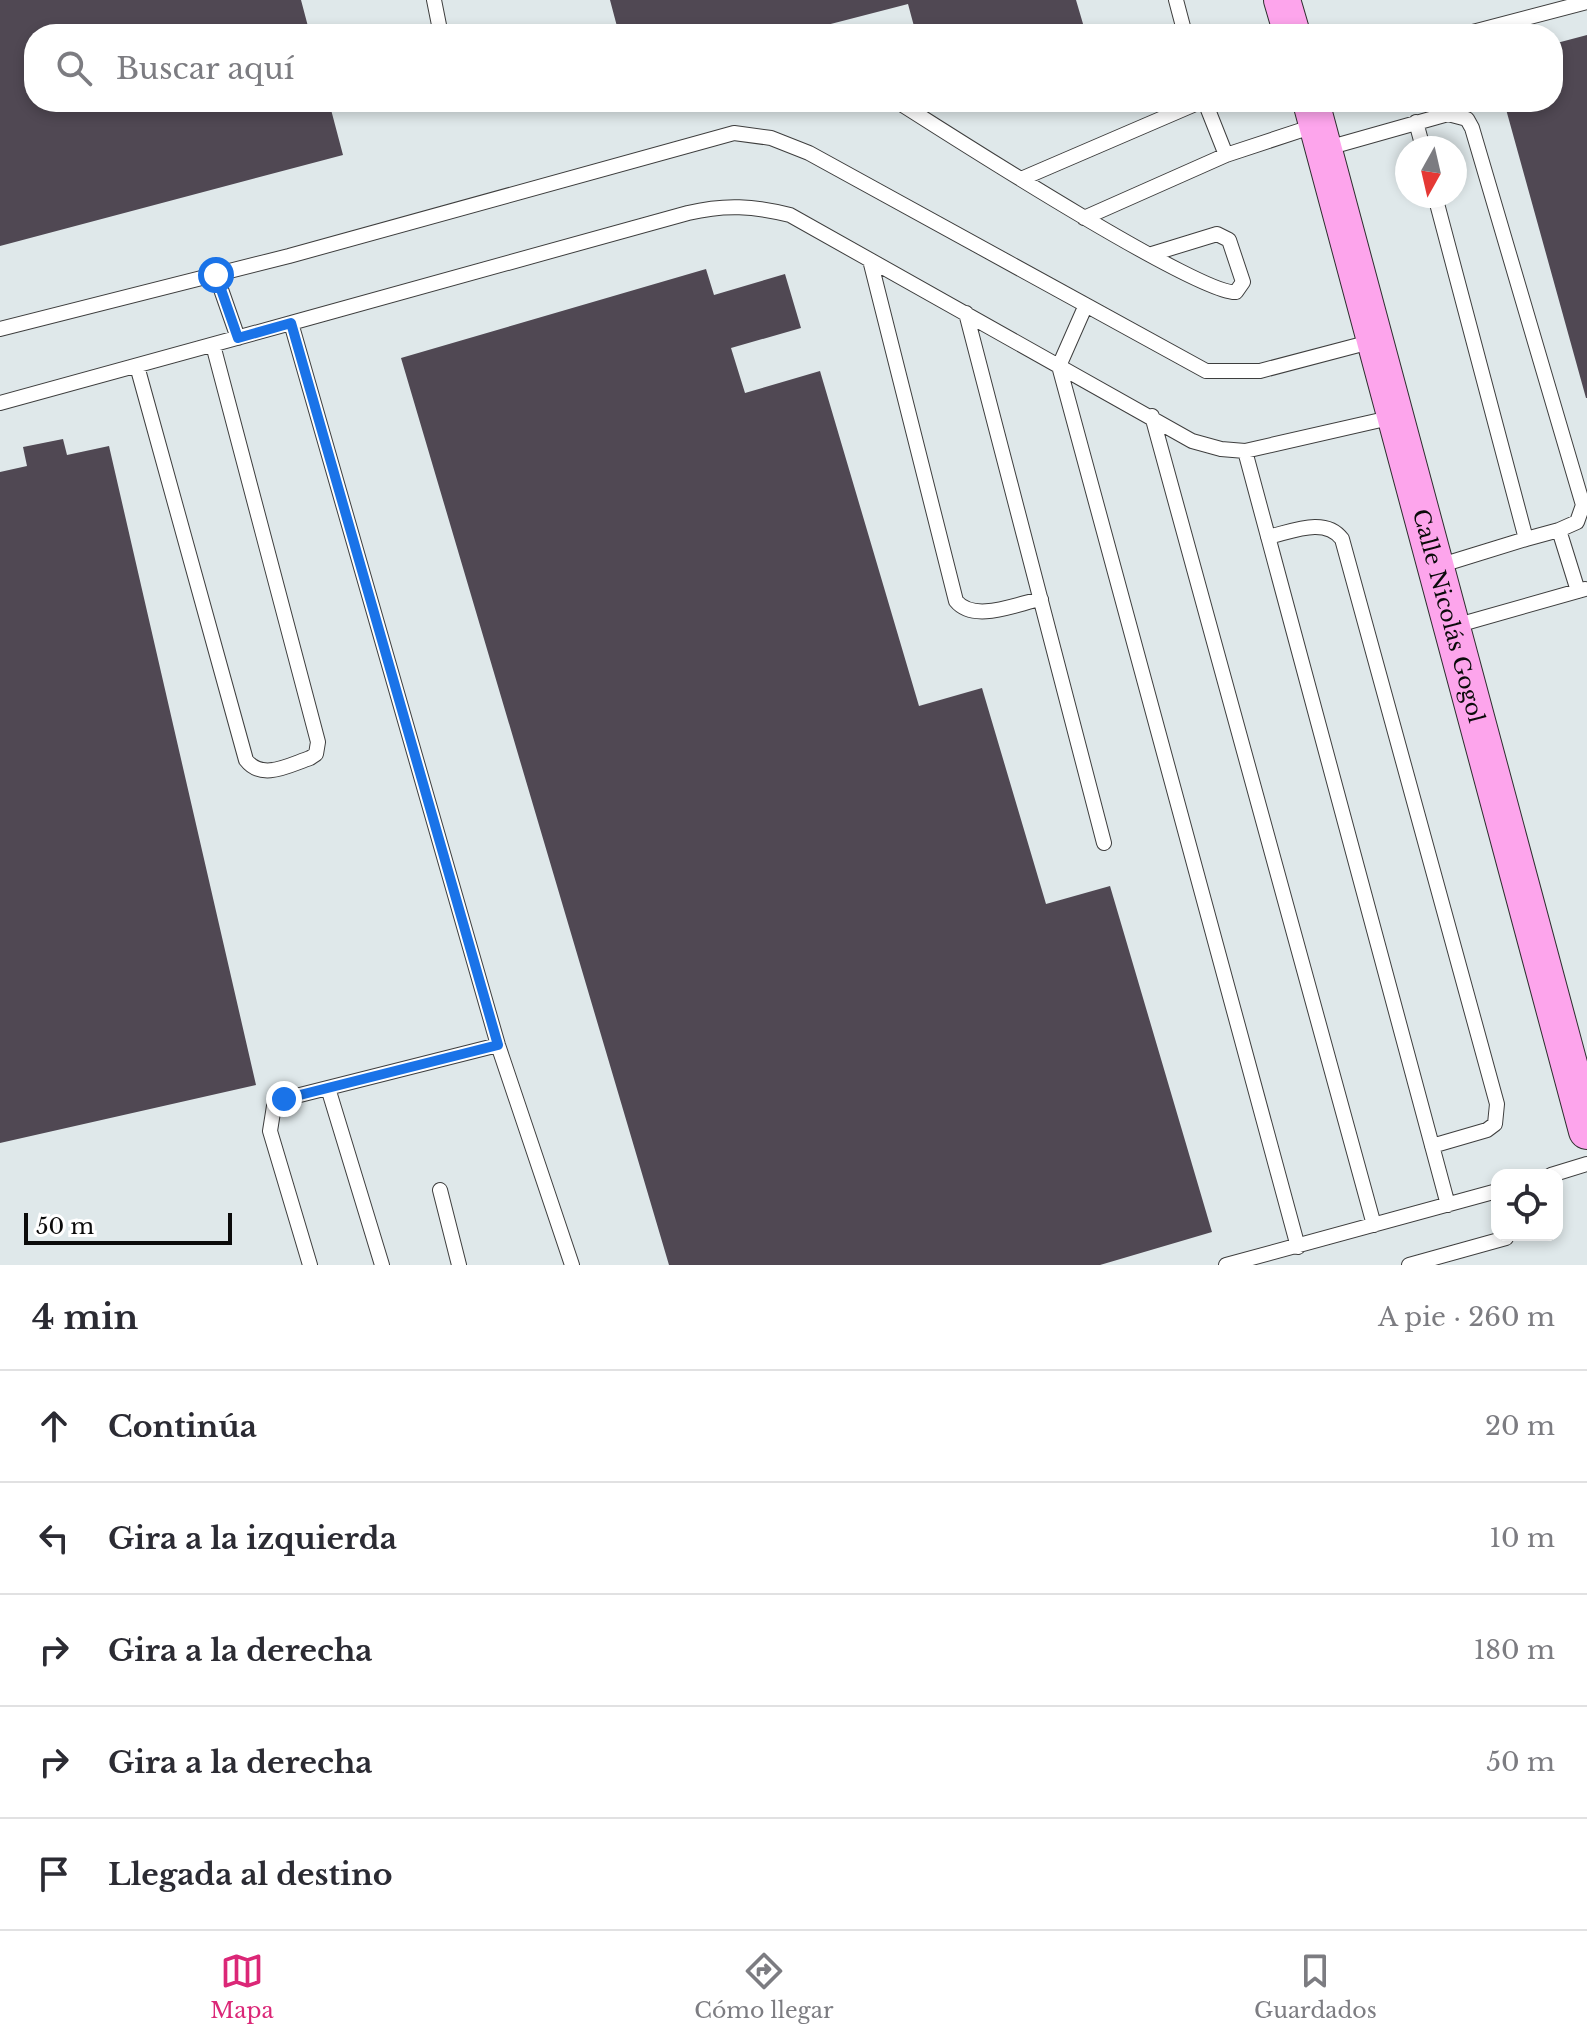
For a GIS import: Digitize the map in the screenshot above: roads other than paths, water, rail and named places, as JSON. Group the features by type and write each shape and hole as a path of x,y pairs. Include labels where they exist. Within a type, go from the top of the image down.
{"street":[{"path":"1282,0 1289,24"},
{"name":"Calle Nicolás Gogol","path":"1317,126 1587,1131"}],"lane":[{"path":"434,0 439,24"},
{"path":"1176,0 1182,24"},
{"path":"1503,24 1587,2"},
{"path":"914,112 1084,218 1152,254 1230,293 1236,292 1243,282 1229,240 1217,234 1152,254"},
{"path":"1021,179 1178,112"},
{"path":"1207,112 1226,155"},
{"path":"1084,218 1226,155 1317,126 1416,122 1448,114 1467,119 1583,505 1577,522 1559,530 1435,567"},
{"path":"1416,122 1420,136"},
{"path":"0,329 216,275 734,133 771,138 809,153 1206,371 1260,371 1375,340"},
{"path":"0,403 722,205 755,206 790,215 1192,441 1245,451 1395,417"},
{"path":"1438,208 1526,539"},
{"path":"870,260 956,601 962,609 976,613 1041,599"},
{"path":"216,275 238,338"},
{"path":"1085,307 1059,366 1298,1247"},
{"path":"966,313 1104,843"},
{"path":"291,323 498,1045 572,1265"},
{"path":"137,366 246,760 252,768 267,772 310,758 316,754 318,742 213,345"},
{"path":"1152,416 1374,1225"},
{"path":"1245,451 1448,1205"},
{"path":"1268,537 1317,526 1328,527 1342,539 1497,1104 1495,1124 1487,1130 1432,1146"},
{"path":"1451,627 1582,590 1559,530"},
{"path":"310,1265 270,1131 274,1106 284,1099 498,1045"},
{"path":"328,1088 382,1265"},
{"path":"1563,1171 1587,1164"},
{"path":"440,1190 459,1265"},
{"path":"1226,1265 1491,1193"},
{"path":"1409,1265 1495,1241"}]}
